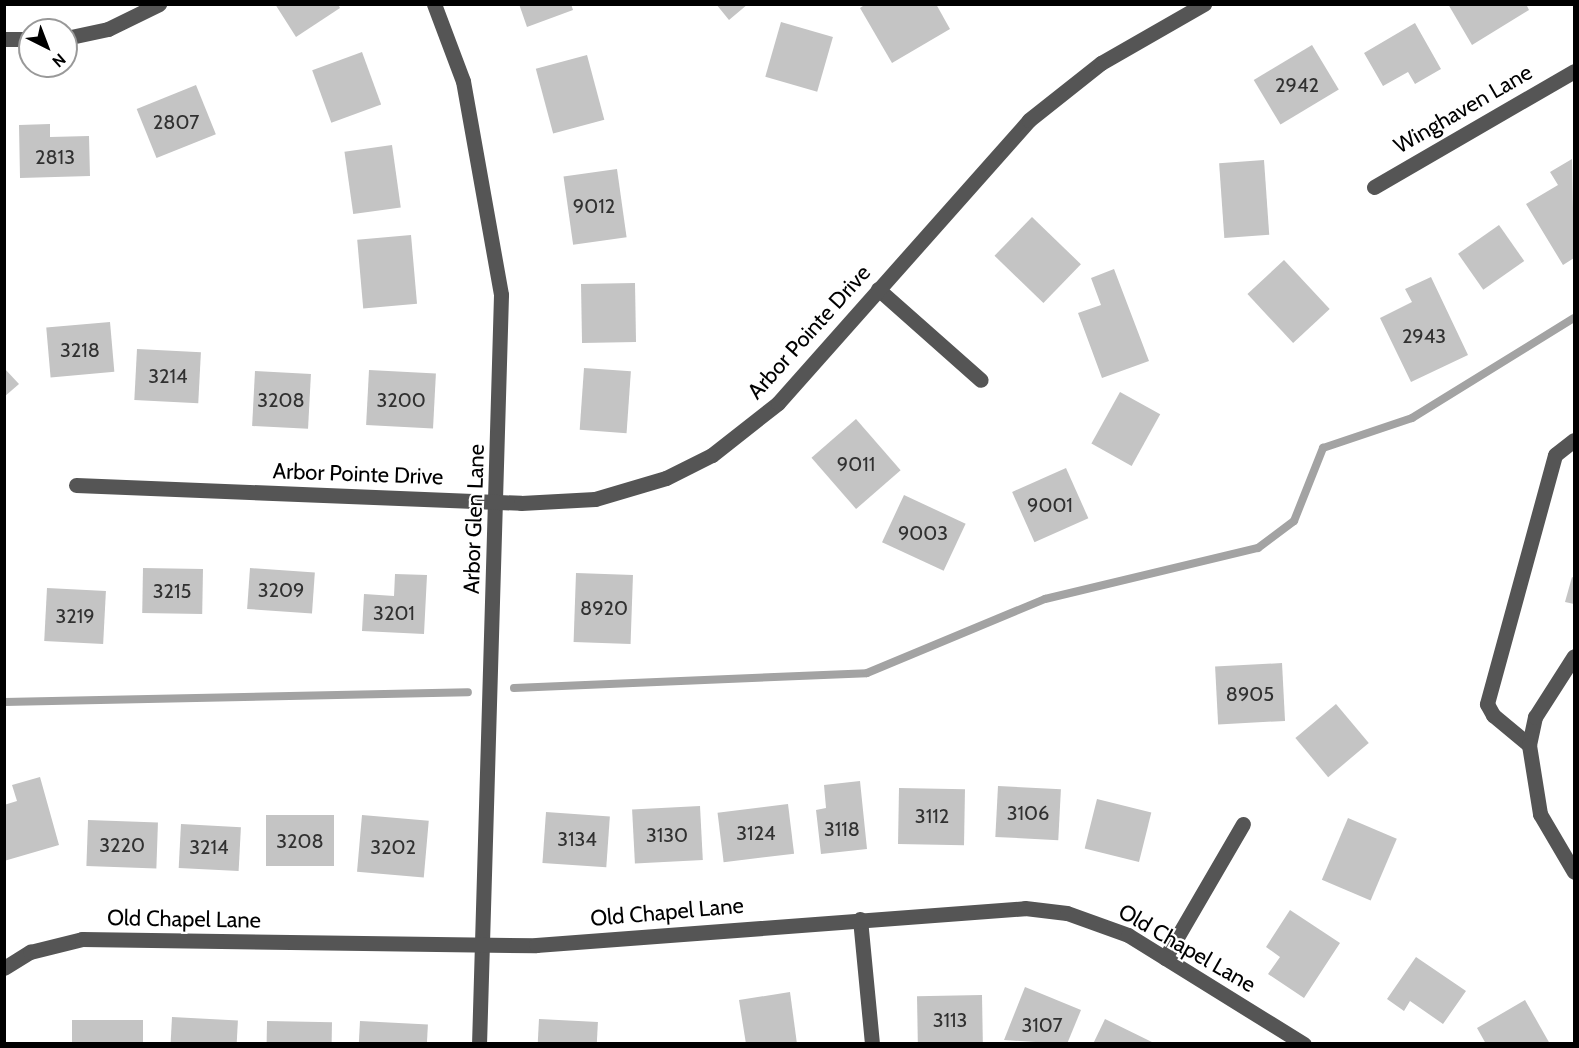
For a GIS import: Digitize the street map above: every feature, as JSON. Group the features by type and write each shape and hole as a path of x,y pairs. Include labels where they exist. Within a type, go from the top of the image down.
{"street":[{"path":"78,35 108,29 159,4"},
{"name":"Arbor Glen Lane","path":"434,4 463,81 497,258 502,331 480,1044"},
{"name":"Arbor Pointe Drive","path":"76,485 498,502 618,494 712,455 778,403 1029,120 1101,63 1204,4"},
{"name":"Winghaven Lane","path":"1374,187 1575,71"},
{"path":"878,289 981,380"},
{"path":"1529,745 1487,704 1555,455 1575,440"},
{"path":"1575,656 1535,717 1529,745 1540,814 1575,872"},
{"path":"1165,958 1243,824"},
{"name":"Old Chapel Lane","path":"4,968 39,949 82,939 483,946 1025,908 1066,913 1108,926 1165,958 1305,1044"},
{"path":"860,919 872,1044"}],"building":[{"path":"275,4 338,4 340,8 296,37"},
{"path":"519,4 571,4 573,10 527,27"},
{"path":"716,4 748,4 729,20"},
{"path":"866,4 936,4 950,29 892,63 860,8"},
{"path":"1448,4 1526,4 1529,10 1472,45"},
{"path":"781,22 833,37 817,92 765,77"},
{"path":"1415,23 1441,69 1415,84 1408,72 1383,86 1364,53"},
{"path":"1312,45 1339,90 1280,125 1254,80"},
{"path":"362,52 381,105 331,123 312,70"},
{"path":"587,55 604,120 553,133 536,69"},
{"path":"196,85 216,134 157,158 137,109"},
{"path":"50,124 50,137 89,136 90,176 20,178 19,125"},
{"path":"392,145 401,207 353,214 344,152"},
{"path":"1572,159 1574,258 1563,265 1526,204 1558,185 1550,172"},
{"path":"1264,160 1269,235 1224,238 1219,163"},
{"path":"617,169 627,237 573,245 564,177"},
{"path":"1032,217 1081,264 1043,303 994,256"},
{"path":"1499,225 1524,261 1483,290 1458,254"},
{"path":"411,235 417,304 363,308 357,240"},
{"path":"1284,260 1330,309 1293,343 1247,294"},
{"path":"1114,269 1149,361 1102,378 1078,313 1101,305 1091,278"},
{"path":"1431,277 1468,355 1411,382 1380,318 1412,302 1405,289"},
{"path":"635,283 636,342 582,343 581,284"},
{"path":"110,322 114,372 51,377 46,328"},
{"path":"137,349 201,352 198,403 134,400"},
{"path":"4,368 19,384 4,397"},
{"path":"584,368 631,371 627,433 580,430"},
{"path":"369,370 436,374 433,428 366,425"},
{"path":"255,371 311,374 308,429 252,426"},
{"path":"1120,392 1160,414 1132,466 1091,444"},
{"path":"856,419 901,470 856,509 811,458"},
{"path":"1066,468 1088,518 1034,542 1012,492"},
{"path":"904,495 966,524 944,571 882,542"},
{"path":"143,568 203,569 202,614 142,613"},
{"path":"250,568 315,573 312,613 247,609"},
{"path":"576,573 633,575 631,644 574,642"},
{"path":"395,574 427,575 424,634 362,631 364,594 394,596"},
{"path":"1572,577 1574,578 1574,604 1565,602"},
{"path":"47,588 106,591 103,644 44,641"},
{"path":"1282,663 1285,721 1218,724 1215,667"},
{"path":"1336,704 1369,743 1328,777 1295,738"},
{"path":"40,777 59,845 4,861 4,805 17,801 12,785"},
{"path":"860,781 867,849 821,854 816,810 826,808 824,785"},
{"path":"998,786 1061,789 1058,840 995,837"},
{"path":"899,788 965,789 964,845 898,844"},
{"path":"1097,799 1151,813 1139,862 1085,848"},
{"path":"788,804 794,854 724,862 718,813"},
{"path":"700,806 703,860 635,863 632,810"},
{"path":"546,812 610,816 606,867 542,863"},
{"path":"266,815 334,815 334,866 266,866"},
{"path":"362,815 429,821 424,878 357,872"},
{"path":"1348,818 1397,839 1371,900 1322,880"},
{"path":"88,820 158,822 156,868 86,866"},
{"path":"181,824 241,827 239,871 179,868"},
{"path":"1290,910 1340,943 1304,998 1268,974 1280,957 1266,947"},
{"path":"1416,957 1466,991 1443,1024 1410,1001 1404,1011 1387,999"},
{"path":"1025,987 1081,1010 1067,1044 1004,1040"},
{"path":"790,992 797,1044 746,1044 739,1000"},
{"path":"982,995 983,1044 918,1044 917,996"},
{"path":"1525,1000 1550,1044 1486,1044 1477,1028"},
{"path":"172,1017 238,1020 237,1044 171,1044"},
{"path":"539,1019 598,1022 597,1044 538,1044"},
{"path":"1105,1019 1156,1044 1093,1044"},
{"path":"72,1020 143,1020 143,1044 72,1044"},
{"path":"267,1021 332,1022 332,1044 267,1044"},
{"path":"360,1021 428,1025 427,1044 359,1044"}],"waterway":[{"path":"514,688 867,673 1045,599 1258,548 1294,521 1323,448 1412,418 1574,318"},
{"path":"4,702 468,692"}]}
